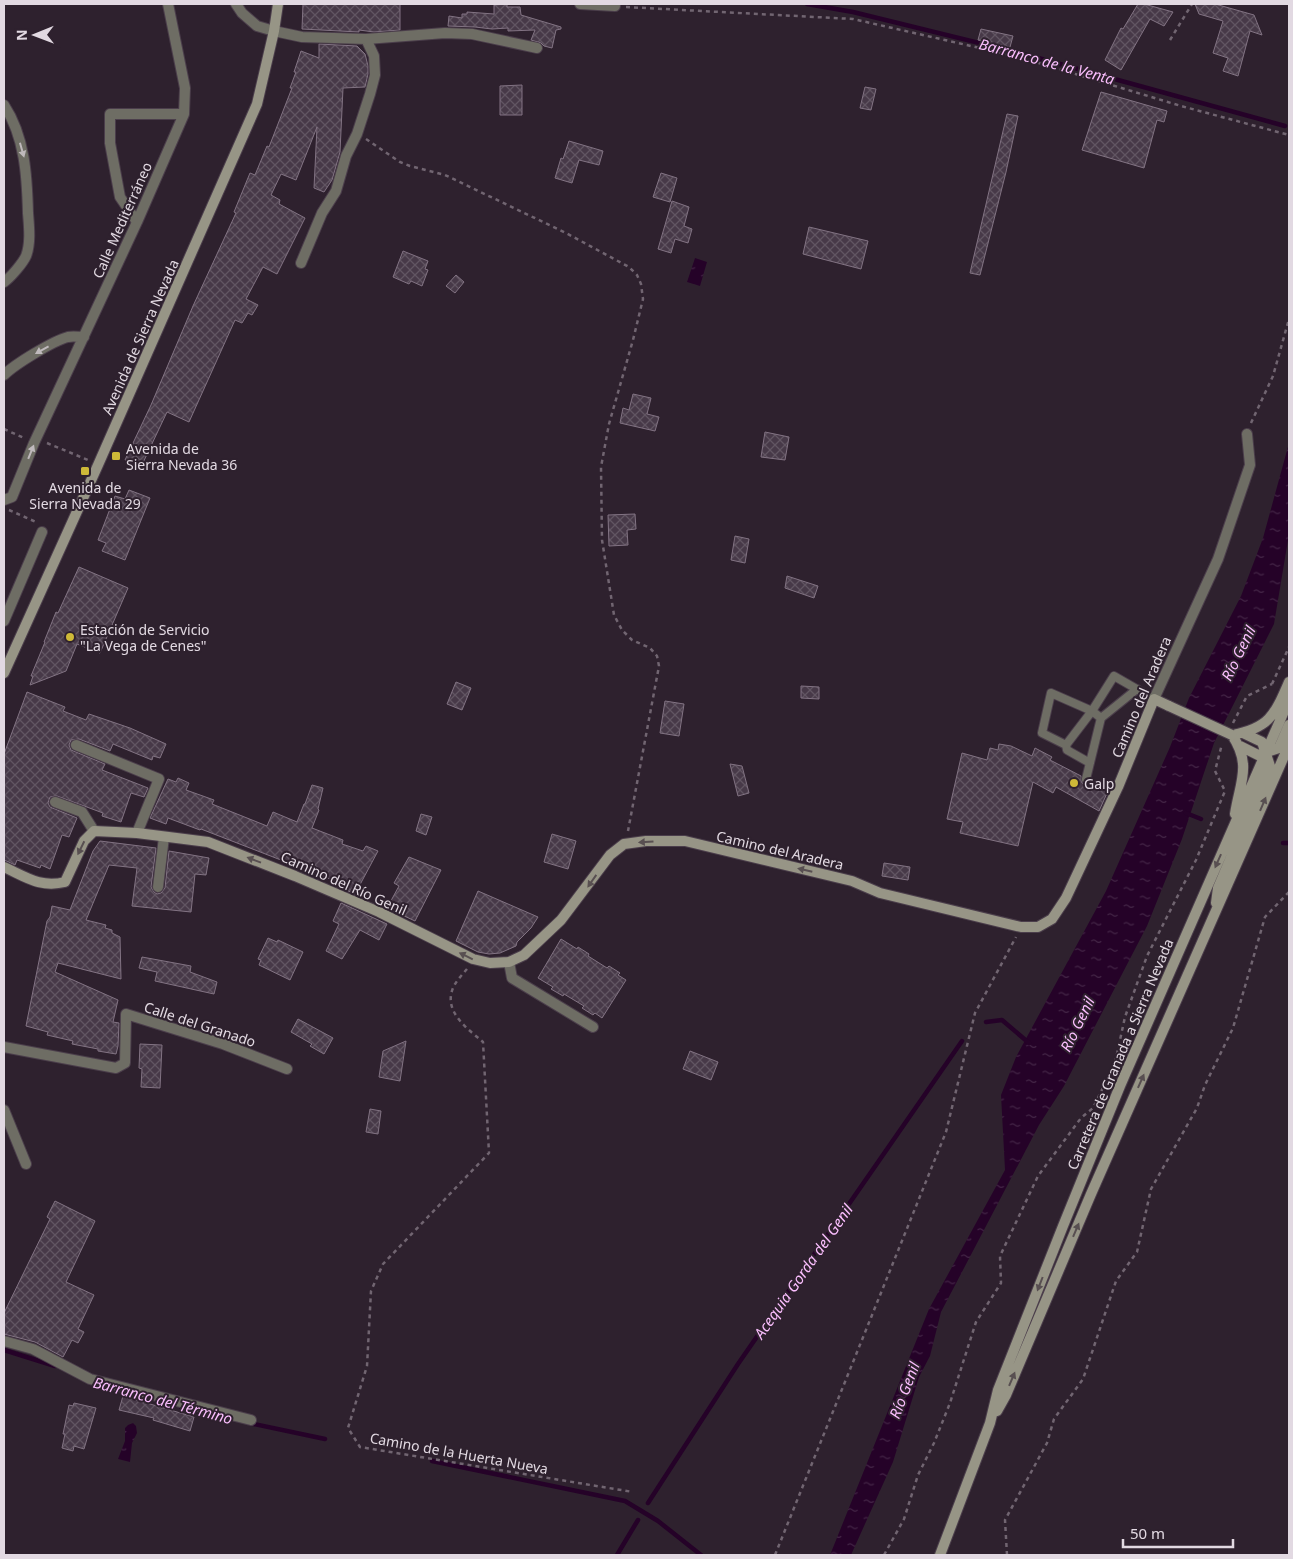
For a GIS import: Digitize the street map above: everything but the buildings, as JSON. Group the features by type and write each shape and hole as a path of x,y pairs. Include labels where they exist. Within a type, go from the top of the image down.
{"street":[{"path":"137,222 120,197 110,143 110,114 184,114 185,88 168,4"},
{"path":"236,4 242,13 257,26 302,37 366,39 444,33 472,34 537,48"},
{"name":"Avenida de Sierra Nevada","path":"4,673 257,104 274,31 278,4"},
{"path":"580,4 615,6"},
{"path":"301,263 322,212 336,191 346,156 357,134 375,75 374,56 366,39"},
{"path":"4,105 12,118 26,164 29,230 26,256 4,282"},
{"name":"Calle Mediterráneo","path":"4,500 12,497 35,441 137,222 184,114"},
{"path":"4,375 10,369 53,344 69,337 84,337"},
{"name":"Camino del Aradera","path":"624,844 646,841 685,841 852,882 880,893 1021,927 1038,927 1052,919 1066,898 1154,698 1218,559 1250,465 1246,434"},
{"path":"4,622 43,529"},
{"path":"1229,734 1243,733 1267,721 1276,713 1289,682"},
{"path":"1154,698 1229,734 1240,746 1258,754 1279,748 1289,726"},
{"name":"Carretera de Granada a Sierra Nevada","path":"940,1555 990,1423 998,1390 1066,1217 1120,1086 1289,700"},
{"path":"1213,919 1218,888 1270,766 1267,752 1262,742 1243,733"},
{"name":"Carretera de Granada a Sierra Nevada","path":"990,1423 1006,1395 1087,1203 1289,744"},
{"path":"76,745 159,778 137,833"},
{"path":"1233,828 1244,766 1240,746"},
{"path":"4,867 39,883 54,884 65,882 84,841 94,832 82,812 55,802"},
{"name":"Camino del Río Genil","path":"94,832 137,833 208,842 379,912 473,959 490,963 509,962"},
{"path":"158,887 164,837"},
{"path":"593,1028 512,978 509,962 524,955 561,920 610,855 624,844"},
{"name":"Calle del Granado","path":"4,1047 116,1068 124,1063 126,1014 223,1044 287,1069"},
{"path":"4,1110 26,1164"},
{"path":"4,1341 32,1349 90,1379 251,1420"}],"lane":[{"path":"1090,763 1066,750 1066,745 1092,711 1114,676 1154,698"},
{"path":"1086,779 1101,718 1137,689"},
{"path":"1066,745 1042,733 1052,692 1092,711 1101,718"}],"path":[{"path":"1170,40 1192,4"},
{"path":"615,6 853,19 1019,57 1181,106 1289,135"},
{"path":"357,134 400,162 445,175 566,233 628,267 637,275 642,284 643,299 609,424 601,467 602,540 614,615 622,630 632,640 650,648 654,652 659,666 624,844"},
{"path":"1246,434 1272,376 1289,319"},
{"path":"4,429 98,465"},
{"path":"10,512 43,529"},
{"path":"884,1555 904,1519 918,1475 934,1443 950,1403 976,1322 1002,1283 1000,1256 1033,1185 1081,1118 1093,1108 1115,1064 1125,1017 1147,956 1196,860 1225,791 1215,771 1221,746 1229,734 1247,696 1272,684 1289,647"},
{"path":"1007,1555 1005,1520 1047,1443 1054,1419 1083,1380 1116,1281 1137,1252 1151,1189 1196,1108 1233,1028 1265,917 1289,892"},
{"path":"774,1555 946,1132 975,1013 1021,927"},
{"name":"Camino de la Huerta Nueva","path":"473,959 453,989 451,1004 459,1021 483,1042 489,1153 383,1264 371,1290 367,1366 348,1428 360,1447 633,1492"}],"water":[{"path":"695,258 707,262 700,286 687,282"},
{"name":"Río Genil","path":"1289,443 1289,534 1274,624 1214,743 1182,839 1147,926 1064,1086 1039,1125 941,1312 930,1356 919,1377 893,1462 851,1555 830,1555 929,1309 1005,1170 1001,1095 1016,1057 1106,891 1170,747 1189,698 1241,596 1263,538"},
{"path":"133,1423 136,1426 137,1433 132,1443 130,1462 118,1459 125,1441 125,1428"}],"waterway":[{"name":"Barranco de la Venta","path":"807,4 853,12 1020,53 1285,126"},
{"path":"1186,813 1201,819"},
{"path":"1283,843 1289,843"},
{"name":"Acequia Gorda del Genil","path":"986,1022 1002,1020 1029,1043"},
{"name":"Acequia Gorda del Genil","path":"648,1503 738,1364 962,1041"},
{"name":"Barranco del Término","path":"4,1350 55,1366"},
{"name":"Barranco del Término","path":"181,1407 227,1419"},
{"name":"Barranco del Término","path":"249,1423 325,1439"},
{"name":"Barranco del Término","path":"432,1461 625,1501 658,1521 701,1555"},
{"name":"Acequia Gorda del Genil","path":"617,1555 638,1520"}],"place":[{"name":"Avenida de Sierra Nevada 36","path":"116,456"},
{"name":"Avenida de Sierra Nevada 29","path":"85,471"},
{"name":"Estación de Servicio \"La Vega de Cenes\"","path":"70,637"},
{"name":"Galp","path":"1074,783"}]}
